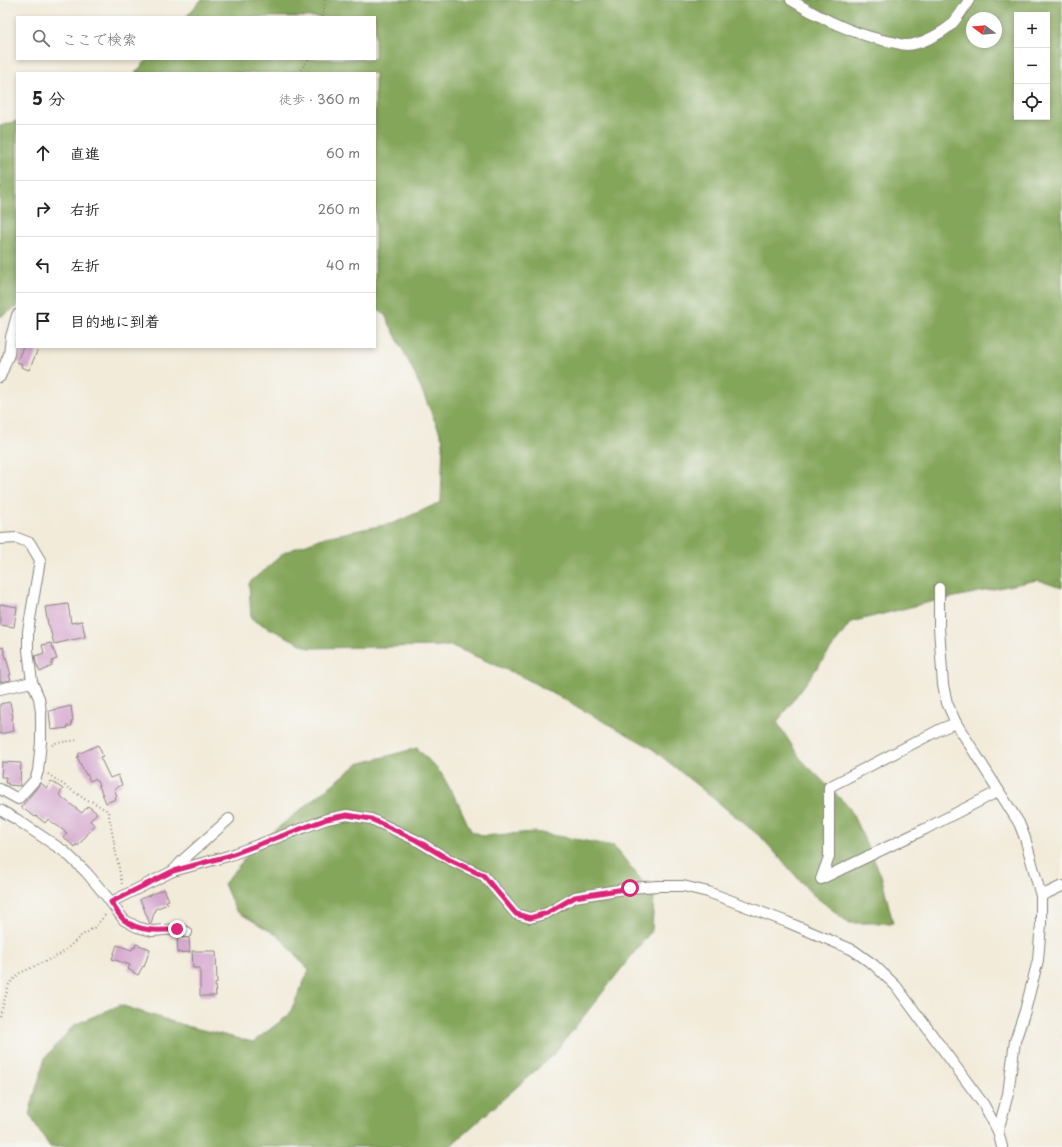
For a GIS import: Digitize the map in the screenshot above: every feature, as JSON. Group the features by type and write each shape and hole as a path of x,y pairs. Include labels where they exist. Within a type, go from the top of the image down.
{"street":[{"path":"791,0 809,11 839,25 879,40 908,45 928,39 951,25 964,9 969,0"},
{"path":"0,376 9,354 11,337 16,319"},
{"path":"0,539 17,538 30,543 40,560 28,631 28,650 32,682 39,698 41,712 41,742 38,770 35,780 18,799 0,789"},
{"path":"939,588 939,628 943,685 947,703 956,723 999,791 1026,838 1041,896 1041,924 1038,960 1025,1012 1015,1041 1008,1094 998,1131"},
{"path":"0,689 32,682"},
{"path":"956,723 941,729 829,787 829,856 821,879 925,829 999,791"},
{"path":"0,810 27,826 65,852 86,872 124,920 137,927 152,931 177,929 187,932"},
{"path":"111,902 173,871 228,856 327,819 347,815 371,819 416,840 448,859 484,876 516,914 530,918 547,913 575,897 630,888 683,886 708,892 787,922 853,950 874,965 896,986 984,1105 998,1131 1002,1147"},
{"path":"173,871 184,859 229,819"},
{"path":"1041,896 1062,886"}],"path":[{"path":"323,16 325,0"},
{"path":"299,72 308,60"},
{"path":"40,751 56,743 78,740"},
{"path":"38,770 46,773 86,800 91,801 108,811 124,895"},
{"path":"0,1016 9,984 20,973 61,954 95,926 109,911 111,902"}],"green space":[{"path":"201,0 1062,0 1062,588 1037,580 926,603 851,622 777,722 800,758 849,807 881,875 893,923 849,923 811,893 762,838 650,747 523,677 452,646 309,648 251,619 249,583 285,552 325,537 394,523 441,502 443,440 413,370 385,315 376,307 376,72 136,72 147,60 376,60 376,16 187,16"},
{"path":"16,121 16,308 0,317 0,126"},
{"path":"417,748 441,773 458,803 471,831 483,836 535,832 614,846 654,896 652,930 553,1055 449,1147 50,1147 29,1114 45,1058 74,1025 120,1005 190,1027 253,1042 289,1015 309,970 280,937 236,911 224,884 254,847 358,764"}],"building":[{"path":"23,348 39,348 29,370 21,367 22,364 17,362"},
{"path":"0,604 17,607 14,627 0,625"},
{"path":"68,604 71,623 82,621 85,637 54,644 48,625 45,607"},
{"path":"51,643 57,659 52,661 52,666 40,672 35,656 44,653 42,645"},
{"path":"3,647 11,680 0,682 0,648"},
{"path":"10,702 14,731 0,734 0,704"},
{"path":"71,706 73,721 71,721 72,726 67,726 68,728 51,730 49,711"},
{"path":"98,745 103,756 100,757 110,778 118,775 122,785 114,789 117,796 115,797 116,799 106,803 97,781 95,779 90,781 77,757 79,756 78,754"},
{"path":"2,762 21,763 20,786 8,785 8,783 5,783 6,777 1,777"},
{"path":"51,781 63,789 59,795 82,813 88,806 97,813 90,821 95,825 78,846 76,844 75,847 63,837 67,833 48,819 45,823 21,807 41,783 47,788"},
{"path":"164,889 169,900 166,901 168,904 155,909 150,924 140,899"},
{"path":"177,937 189,938 190,952 178,953"},
{"path":"136,944 150,949 144,967 143,966 138,975 128,969 130,965 112,959 117,945 132,950 133,947 135,948"},
{"path":"192,951 216,951 216,996 200,996 200,968 193,968"}],"route":[{"path":"177,929 152,931 137,927 124,920 111,902 173,871 228,856 327,819 347,815 371,819 416,840 448,859 484,876 516,914 530,918 547,913 575,897 630,888"}]}
